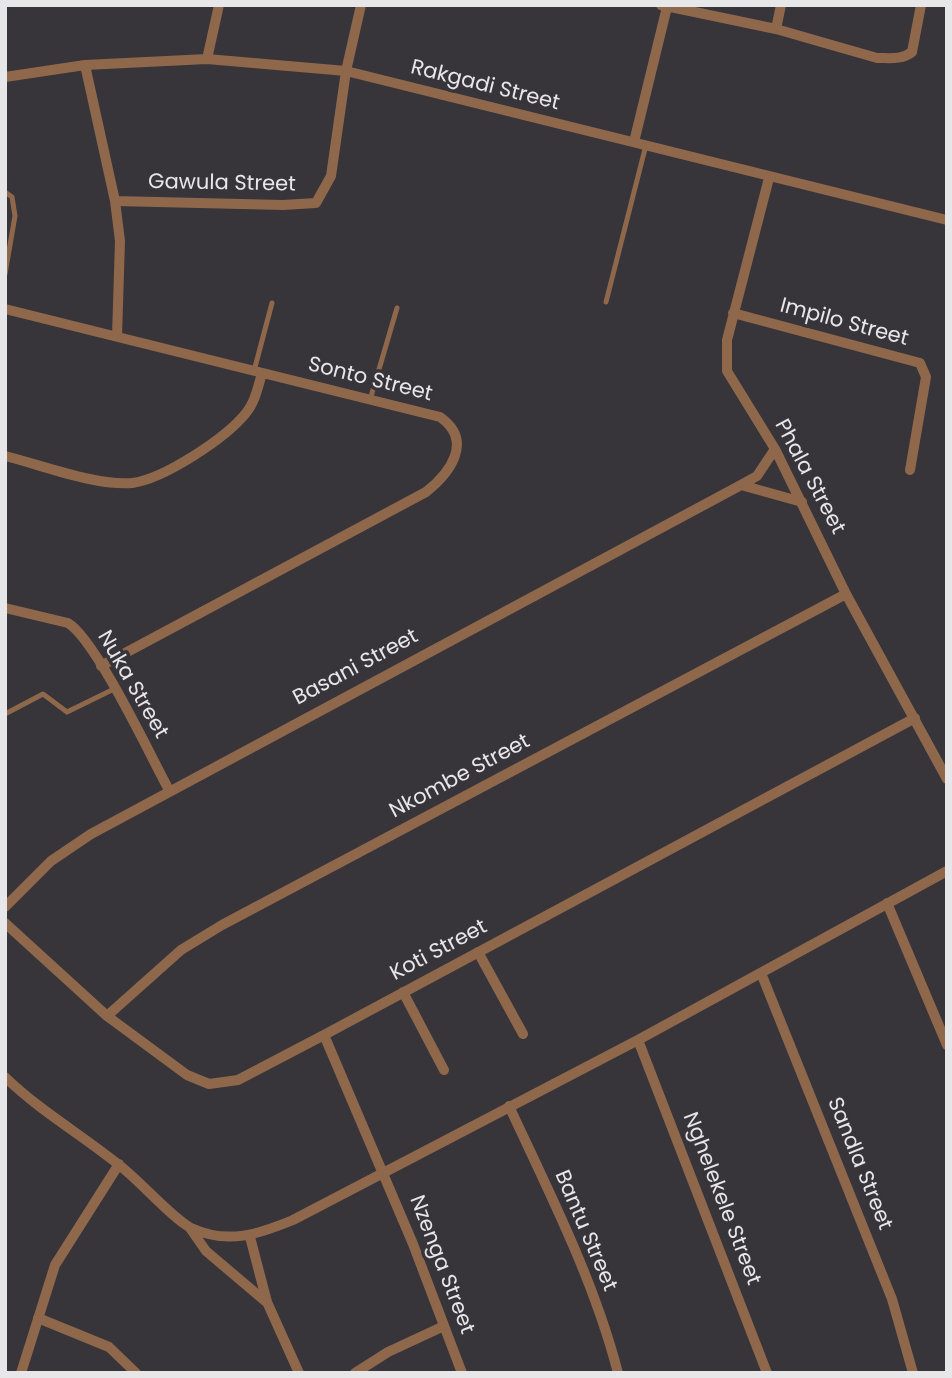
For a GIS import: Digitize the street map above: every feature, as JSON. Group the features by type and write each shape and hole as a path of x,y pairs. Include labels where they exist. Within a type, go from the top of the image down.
{"street":[{"path":"206,59 219,5"},
{"path":"346,71 361,5"},
{"path":"776,29 781,5"},
{"path":"634,142 664,6 776,29 877,58 906,57 912,52 921,5"},
{"name":"Rakgadi Street","path":"5,77 85,65 206,59 346,71 947,220"},
{"path":"85,65 115,201 121,266 117,336"},
{"name":"Gawula Street","path":"115,201 283,205 316,203 331,176 346,71"},
{"name":"Phala Street","path":"769,178 733,313 725,358 727,371 775,449 846,594 947,779"},
{"name":"Sonto Street","path":"5,309 440,417 449,423 458,446 453,464 443,478 426,492 102,666"},
{"name":"Impilo Street","path":"733,313 920,363 926,377 911,470"},
{"path":"5,456 115,482 144,480 197,453 237,422 253,401 258,372"},
{"name":"Basani Street","path":"5,906 71,845 757,476 775,449"},
{"path":"741,485 802,502"},
{"name":"Nkombe Street","path":"107,1016 181,950 222,925 846,594"},
{"name":"Nuka Street","path":"5,608 68,623 82,635 102,666 169,790"},
{"name":"Koti Street","path":"5,923 107,1016 187,1075 209,1084 237,1080 915,718"},
{"path":"190,1228 228,1237 250,1237 293,1220 638,1040 947,871"},
{"path":"887,903 947,1045"},
{"path":"478,952 523,1034"},
{"name":"Sandla Street","path":"761,973 892,1298 913,1373"},
{"path":"403,992 444,1070"},
{"name":"Nzenga Street","path":"324,1035 383,1172 462,1373"},
{"name":"Nghelekele Street","path":"638,1040 767,1373"},
{"path":"6,1081 48,1115 119,1164 190,1228 206,1251 267,1302"},
{"name":"Bantu Street","path":"509,1106 560,1216 612,1349 618,1373"},
{"path":"21,1373 55,1265 119,1164"},
{"path":"250,1237 267,1302 299,1373"},
{"path":"38,1318 109,1347 136,1373"},
{"path":"355,1373 388,1352 444,1326"}],"lane":[{"path":"606,302 646,145"},
{"path":"5,192 12,197 15,216 5,274"},
{"path":"258,372 272,303"},
{"path":"370,400 397,308"},
{"path":"5,715 43,694 67,712 114,689"}]}
